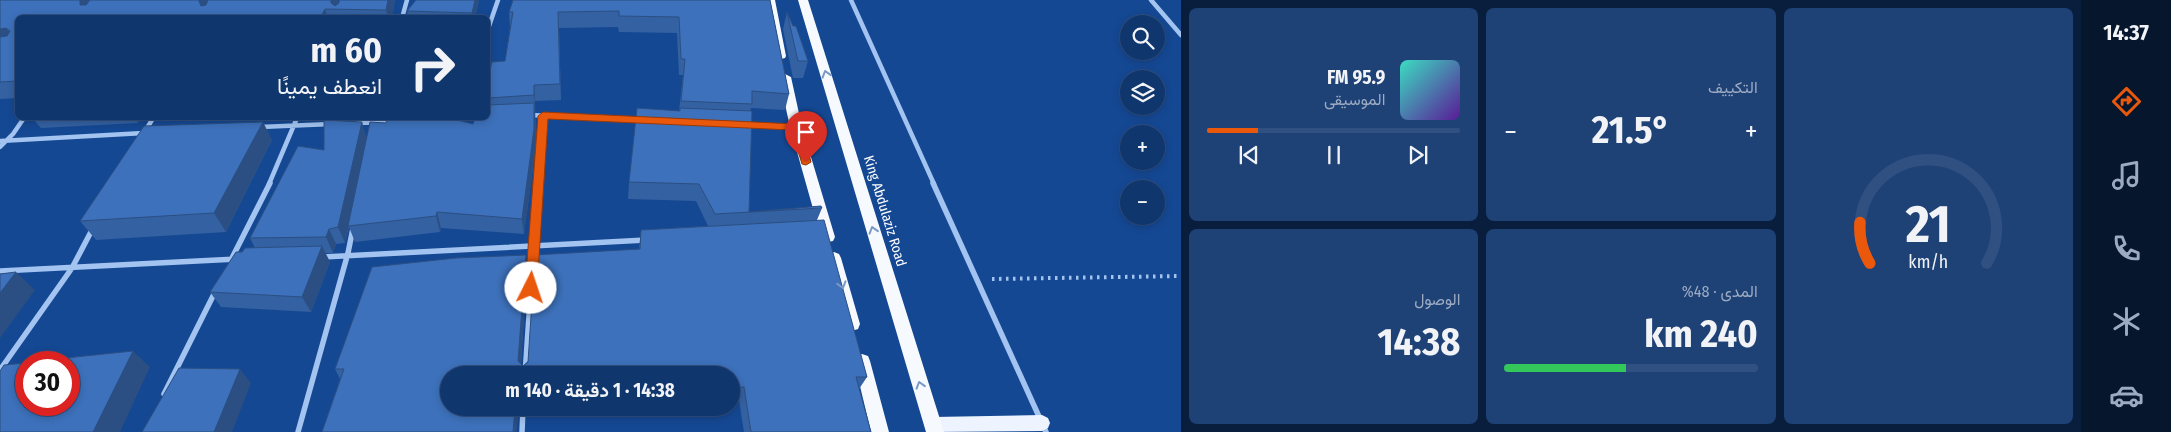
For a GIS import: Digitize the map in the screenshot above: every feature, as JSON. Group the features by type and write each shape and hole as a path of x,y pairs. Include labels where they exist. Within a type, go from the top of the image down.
{"highway":[{"path":"770,0 796,127 821,230 857,342 880,432"},
{"name":"King Abdulaziz Road","path":"803,0 934,429"}],"main road":[{"path":"934,429 1044,428"}],"street":[{"path":"403,15 407,0"},
{"path":"490,23 498,0"},
{"path":"851,0 1044,428"},
{"path":"1151,0 1181,35"},
{"path":"1175,27 1181,27"},
{"path":"523,115 648,120"},
{"path":"526,366 543,116"},
{"path":"0,147 22,120"},
{"path":"140,141 152,120"},
{"path":"227,268 269,184 296,120"},
{"path":"347,124 374,120 393,122"},
{"path":"372,132 374,120"},
{"path":"253,128 338,124"},
{"path":"736,125 796,127"},
{"path":"3,141 154,132"},
{"path":"298,432 347,257 354,225"},
{"path":"0,370 72,268 94,226"},
{"path":"318,258 650,240"},
{"path":"0,270 241,259"},
{"path":"162,398 219,285"},
{"path":"522,432 523,416"}],"path":[{"path":"977,279 1181,276"}],"building":[{"path":"0,0 80,0 80,5 86,5 90,0 199,0 201,6 206,5 208,0 331,0 331,3 335,6 339,3 339,0 388,0 386,10 325,9 322,15 15,15 15,81 0,82 0,37 7,36 10,31 6,28 0,29"},
{"path":"416,0 475,0 472,13 407,11"},
{"path":"513,0 770,0 789,94 752,91 752,104 681,101 685,59 681,59 679,17 619,16 619,11 558,12 560,84 534,85 534,95 490,98 490,70 492,62 505,61 513,12 509,12"},
{"path":"787,12 793,26 796,26 808,61 798,61"},
{"path":"534,103 534,129 522,219 437,212 436,216 348,226 370,122 386,123 387,120 457,120 473,124 474,120 490,120 490,105"},
{"path":"637,108 680,111 680,108 752,111 749,212 821,206 822,208 715,214 699,184 629,182"},
{"path":"324,120 362,122 338,227 329,229 326,237 250,238 298,146 324,150"},
{"path":"263,122 214,213 80,221 144,126"},
{"path":"824,220 867,377 856,377 871,432 751,432 744,387 740,387 740,366 523,366 528,362 535,255 640,249 641,230"},
{"path":"322,246 302,297 210,292 236,252 242,252 245,248"},
{"path":"526,255 518,361 523,366 440,366 440,416 514,416 513,432 322,432 344,369 335,369 372,267 456,258"},
{"path":"16,272 0,293 0,274"},
{"path":"133,351 93,432 0,432 0,371 4,365 15,364 15,416 80,416 80,356"},
{"path":"179,368 240,369 214,432 142,432"}],"route":[{"path":"531,288 543,116 796,127 806,162"}]}
